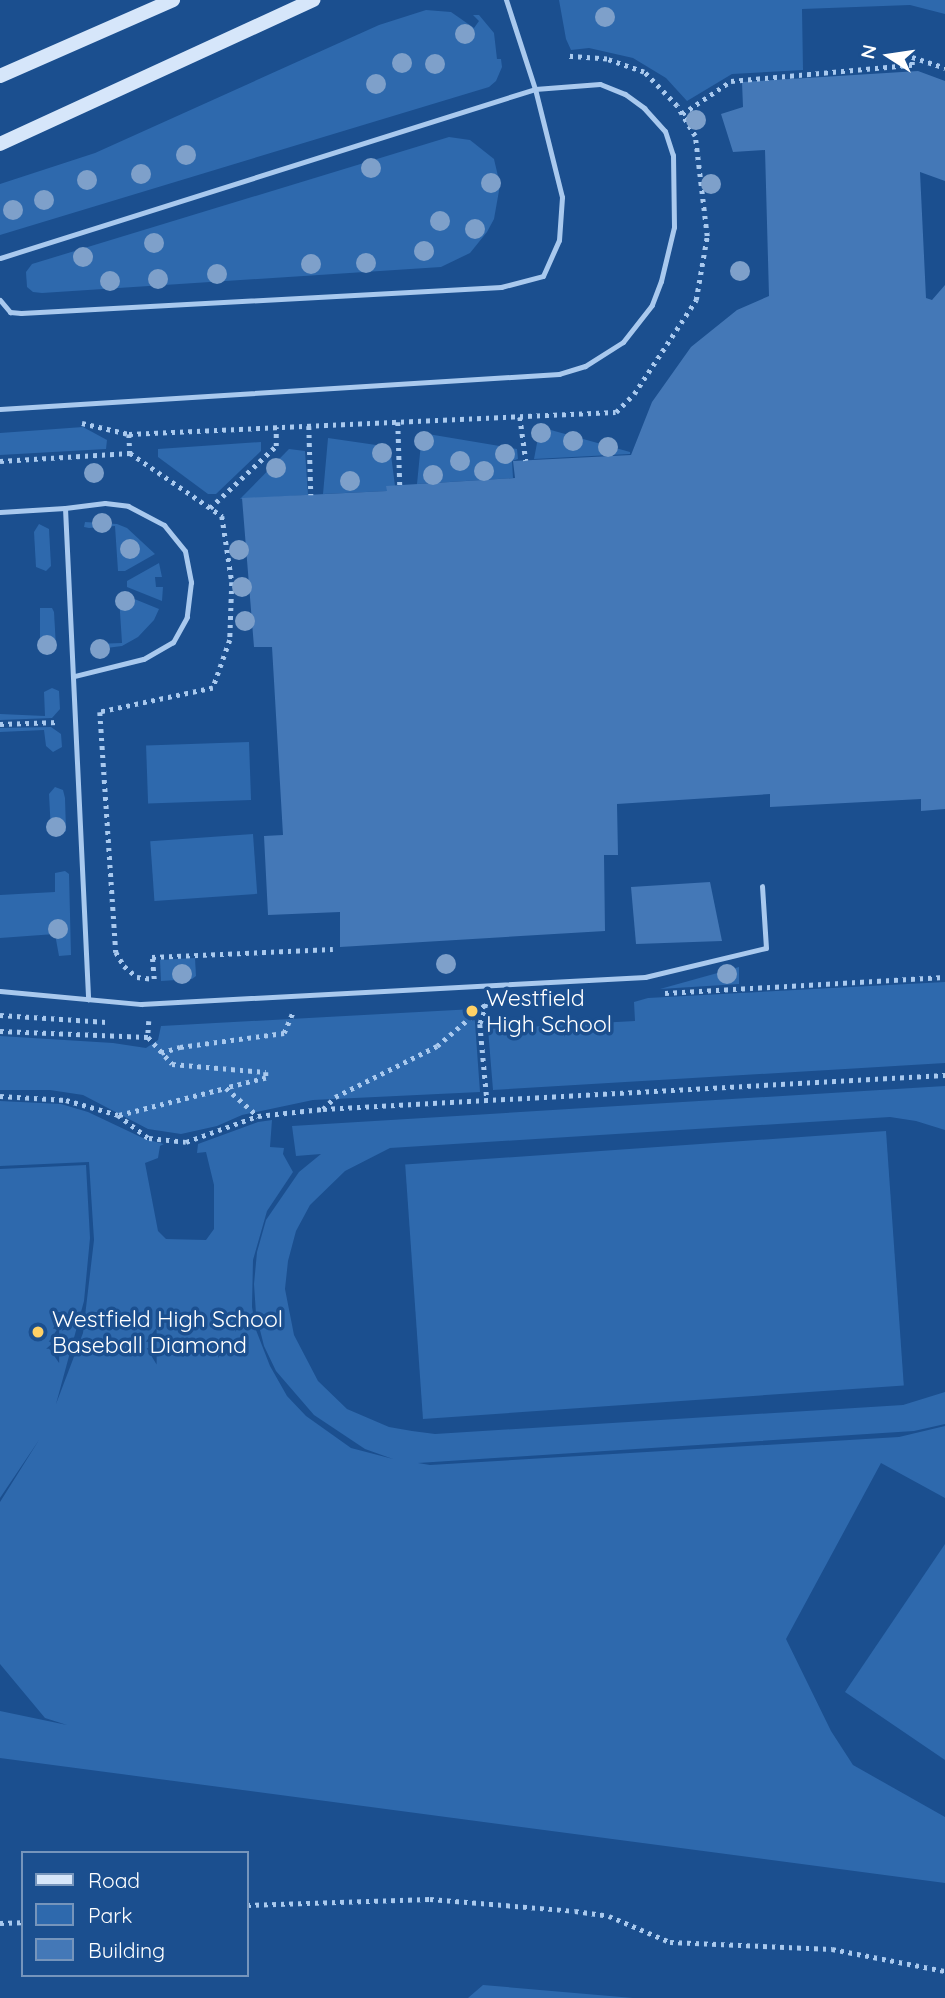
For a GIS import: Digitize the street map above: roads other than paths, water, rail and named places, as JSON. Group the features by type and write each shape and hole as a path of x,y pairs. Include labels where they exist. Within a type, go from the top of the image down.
{"main road":[{"path":"0,76 173,0"},
{"path":"0,145 313,0"}],"lane":[{"path":"0,300 10,312 21,313 502,287 543,276 559,240 563,214 558,173 535,89 506,0"},
{"path":"0,259 535,89 600,83 625,94 665,131 673,155 674,227 661,281 652,305 623,342 585,366 559,374 0,409"},
{"path":"0,512 105,503 128,506 164,525 185,551 191,582 187,617 173,642 144,659 75,677"},
{"path":"65,508 88,999"},
{"path":"0,991 141,1004 645,977 766,948 762,886"}],"place":[{"name":"Westfield High School","path":"472,1011"},
{"name":"Westfield High School Baseball Diamond","path":"38,1332"}]}
